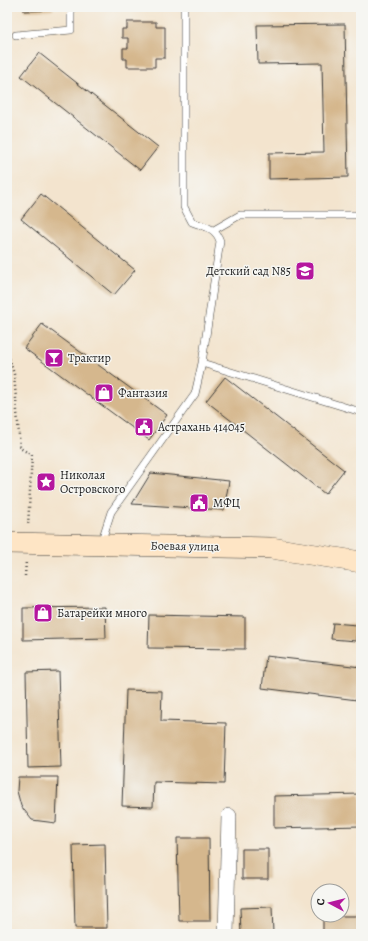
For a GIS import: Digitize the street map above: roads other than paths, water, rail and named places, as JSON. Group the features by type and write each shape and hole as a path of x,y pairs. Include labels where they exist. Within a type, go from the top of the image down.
{"main road":[{"name":"Боевая улица","path":"7,543 271,548 361,562"}],"street":[{"path":"226,934 229,816"}],"lane":[{"path":"16,35 71,30 71,7"},
{"path":"100,545 111,512 194,394 202,363 220,241 214,230 192,222 184,207 184,7"},
{"path":"214,230 240,215 361,215"},
{"path":"202,363 361,412"}],"place":[{"name":"Детский сад N85","path":"305,271"},
{"name":"Трактир","path":"54,358"},
{"name":"Фантазия","path":"104,393"},
{"name":"Астрахань 414045","path":"144,427"},
{"name":"Николая Островского","path":"46,482"},
{"name":"МФЦ","path":"199,503"},
{"name":"Батарейки много","path":"43,613"}]}
